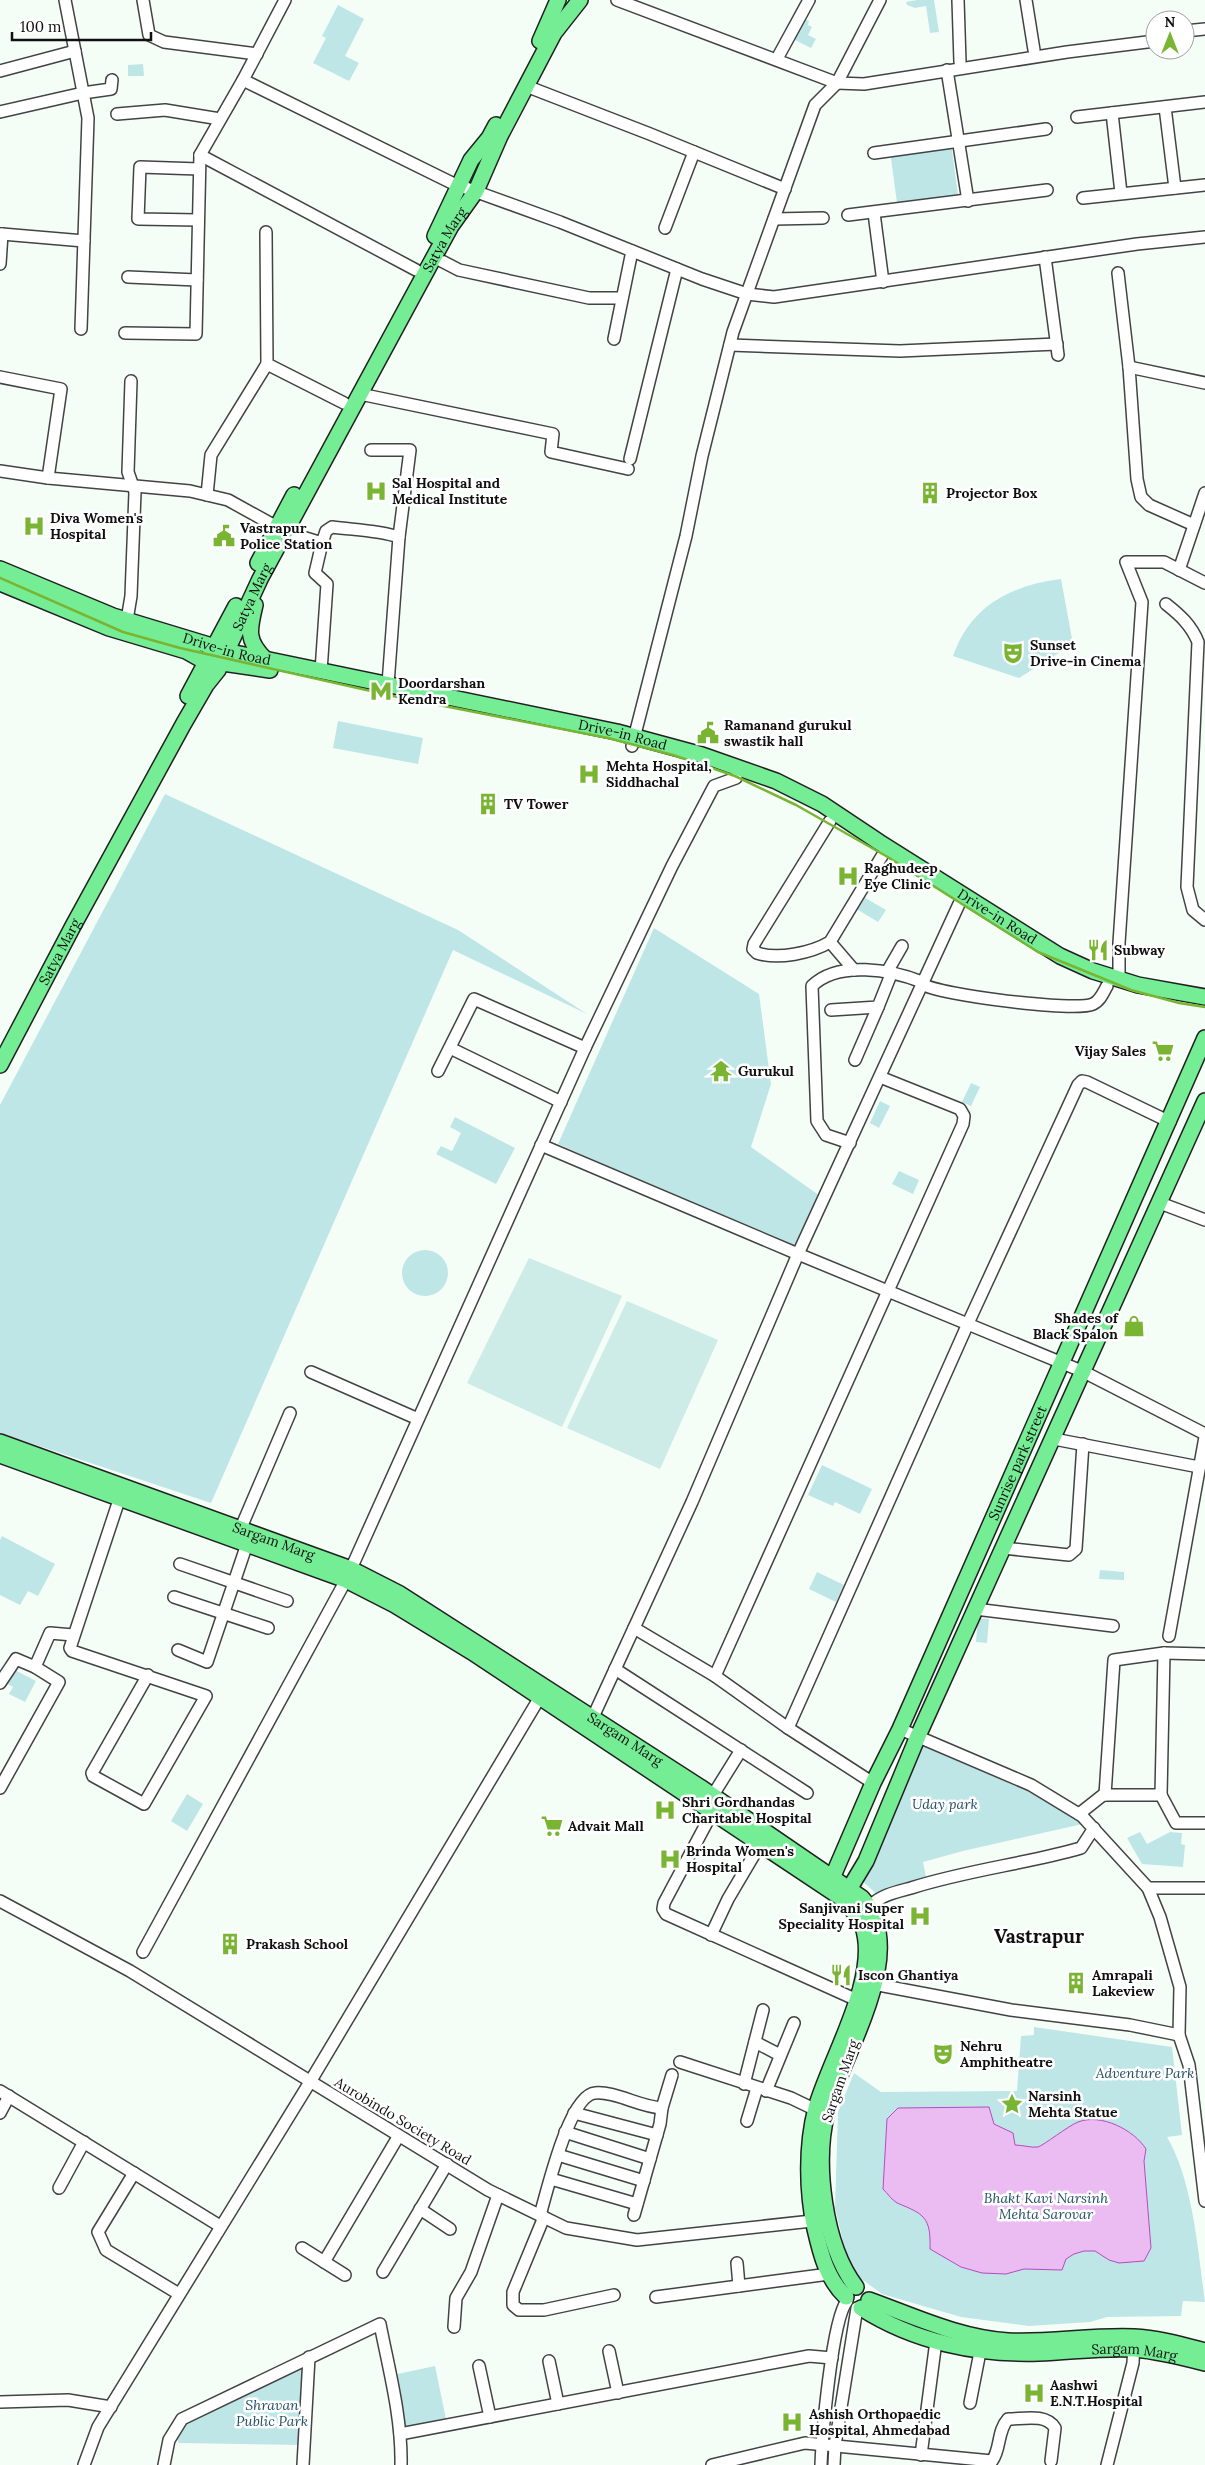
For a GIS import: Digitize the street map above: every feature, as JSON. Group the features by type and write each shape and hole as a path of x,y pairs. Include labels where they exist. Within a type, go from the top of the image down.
{"main road":[{"name":"Satya Marg","path":"0,1065 73,926 180,731 344,403 442,222 471,160 489,138 546,30 558,0"},
{"name":"Satya Marg","path":"0,1045 260,580 281,529 360,394 451,226 476,191 500,136 554,33 580,0"},
{"name":"Drive-in Road","path":"0,569 218,655 270,670 702,755 776,781 822,804 1060,956 1113,983 1205,997"},
{"path":"260,580 249,633 265,659"},
{"name":"Drive-in Road","path":"0,583 109,628 186,651 265,659 388,684 633,741 699,764 772,790 830,821 882,856 1055,964 1113,983 1156,1000 1205,1007"},
{"name":"Sunrise park street","path":"829,1880 900,1729 1170,1122 1205,1038"},
{"path":"847,1894 866,1861 918,1736 1054,1439 1205,1101"},
{"name":"Sargam Marg","path":"0,1442 240,1530 400,1594 761,1844 829,1880"},
{"name":"Sargam Marg","path":"0,1455 247,1544 348,1574"},
{"name":"Sargam Marg","path":"543,1692 594,1717 713,1796 847,1894 870,1906 878,1931 879,1955 827,2113 820,2220 856,2300 898,2312 961,2340 980,2352 1040,2353 1095,2349 1134,2343 1205,2363"},
{"name":"Sargam Marg","path":"847,1894 862,1925 865,1936 869,1983 857,2000 816,2110 810,2156 829,2274 837,2289 892,2326 936,2341 1134,2343 1202,2350"}],"street":[{"path":"65,0 88,118 81,329"},
{"path":"143,0 149,35 164,42 257,54"},
{"path":"126,333 196,334 200,155 243,80 285,0"},
{"path":"617,0 839,79 864,84 1067,52 1145,42"},
{"path":"635,0 839,79 864,77 1034,50 1145,35"},
{"path":"779,55 808,0"},
{"path":"633,741 686,536 702,456 730,345 747,294 816,105 839,79 880,0"},
{"path":"958,0 960,62"},
{"path":"1026,0 1034,50"},
{"path":"0,70 75,51"},
{"path":"947,70 968,201"},
{"path":"0,112 83,93 111,89 112,80"},
{"path":"243,80 367,143 458,185 747,294 774,297 1045,257 1205,237"},
{"path":"526,86 785,189"},
{"path":"1077,117 1205,102"},
{"path":"1165,107 1175,188"},
{"path":"117,114 164,110 220,119"},
{"path":"1112,113 1121,194"},
{"path":"874,153 1046,129"},
{"path":"665,228 694,152"},
{"path":"200,155 416,270"},
{"path":"198,220 138,219 140,167 199,169"},
{"path":"1083,198 1205,185"},
{"path":"848,216 1047,190"},
{"path":"874,213 883,282"},
{"path":"774,219 823,218"},
{"path":"207,495 211,455 267,364 266,232"},
{"path":"0,264 1,234 84,241"},
{"path":"614,340 632,251"},
{"path":"434,257 459,270 468,272 589,298 622,298"},
{"path":"730,345 900,351 1057,350 1045,257"},
{"path":"360,394 553,434 551,452 629,464 677,269"},
{"path":"1118,273 1129,368 1137,479 1141,497 1149,505 1194,525"},
{"path":"128,277 197,280"},
{"path":"267,364 344,403"},
{"path":"1129,368 1205,383"},
{"path":"0,377 60,389 48,478"},
{"path":"127,620 131,596 135,492 128,472 131,381"},
{"path":"371,450 410,450 399,537 388,684"},
{"path":"0,471 48,478 190,491 228,500 281,529 322,544"},
{"path":"1179,570 1205,493"},
{"path":"321,671 327,584 315,573 315,568 326,530 332,527 358,532 381,532 399,537"},
{"path":"850,1143 826,1135 820,1129 817,1121 812,987 816,982 839,972 854,970 890,972 946,992 1072,1007 1093,1004 1113,983 1119,944 1142,602 1126,562 1164,562 1205,582"},
{"path":"1166,604 1182,617 1194,632 1198,642 1187,887 1193,910 1205,920"},
{"path":"143,1952 348,1574 560,1102 672,866 714,786 736,778"},
{"path":"830,821 753,949 757,954 780,956 822,947 830,942 882,856"},
{"path":"594,1717 692,1502 798,1254 959,904"},
{"path":"830,942 854,970"},
{"path":"855,1060 902,946"},
{"path":"438,1071 474,999 585,1048"},
{"path":"831,1010 878,1007"},
{"path":"450,1048 560,1102"},
{"path":"715,1676 963,1124 964,1116 960,1109 880,1076"},
{"path":"788,1728 967,1325 1082,1081 1088,1082 1170,1122"},
{"path":"541,1145 888,1292 1084,1372 1205,1435 1169,1636"},
{"path":"1160,1203 1205,1220"},
{"path":"311,1372 418,1418"},
{"path":"240,1530 290,1413"},
{"path":"1054,1439 1199,1467"},
{"path":"1003,1548 1069,1555 1076,1549 1082,1444"},
{"path":"120,1497 73,1634 70,1648 72,1651 148,1675 206,1697 144,1804 93,1776 92,1773 148,1675"},
{"path":"178,1650 207,1662 247,1544"},
{"path":"180,1564 287,1601"},
{"path":"174,1597 268,1628"},
{"path":"975,1609 1113,1626"},
{"path":"634,1628 715,1676 788,1728 873,1783"},
{"path":"35,1667 50,1634 73,1634"},
{"path":"1164,1653 1161,1795 1176,1823 1205,1823"},
{"path":"1106,1794 1114,1660 1164,1653 1205,1654"},
{"path":"0,1684 15,1660 35,1667 57,1680 59,1684 0,1788"},
{"path":"615,1669 807,1793"},
{"path":"84,2465 98,2427 310,2082 543,1692"},
{"path":"900,1729 1031,1785 1079,1814 1148,1888 1160,1917 1180,1987 1179,2035 1189,2065 1202,2139 1205,2201"},
{"path":"713,1796 741,1750"},
{"path":"1079,1814 1106,1794 1161,1795"},
{"path":"713,1811 664,1903 663,1909 666,1914 857,2000"},
{"path":"870,1906 878,1898 936,1880 1049,1857 1081,1848 1094,1828"},
{"path":"711,1935 728,1899 761,1844"},
{"path":"1148,1888 1205,1888"},
{"name":"Aurobindo Society Road","path":"0,1901 130,1971 398,2137 498,2195 566,2228 637,2240 820,2220"},
{"path":"869,1983 1011,2010 1130,2026 1179,2035"},
{"path":"744,2084 763,2010"},
{"path":"747,2121 794,2023"},
{"path":"755,2042 780,2055"},
{"path":"680,2062 761,2090 791,2098 816,2110"},
{"path":"551,2179 635,2210 672,2075"},
{"path":"614,2295 544,2310 520,2310 513,2305 513,2292 542,2216 565,2132 582,2101 593,2093 662,2108"},
{"path":"0,2113 4,2094 220,2226"},
{"path":"574,2113 657,2135"},
{"path":"565,2132 650,2159"},
{"path":"324,2262 398,2137"},
{"path":"59,2188 84,2142"},
{"path":"558,2155 644,2181"},
{"path":"383,2272 447,2164"},
{"path":"134,2174 98,2232 106,2250 179,2294"},
{"path":"454,2327 456,2298 471,2272 498,2195"},
{"path":"420,2209 450,2229"},
{"path":"302,2248 345,2275"},
{"path":"737,2263 738,2286"},
{"path":"656,2297 829,2274"},
{"path":"821,2465 838,2318 842,2306 856,2300"},
{"path":"834,2465 835,2445 856,2300"},
{"path":"164,2465 169,2440 182,2419 380,2324 400,2434 401,2465"},
{"path":"922,2455 936,2341"},
{"path":"1108,2465 1133,2362 1134,2343"},
{"path":"609,2351 618,2393"},
{"path":"970,2403 980,2352"},
{"path":"400,2434 809,2356 832,2358"},
{"path":"303,2465 309,2358"},
{"path":"549,2360 558,2404"},
{"path":"479,2366 490,2417"},
{"path":"0,2402 68,2400 111,2407"},
{"path":"712,2465 806,2443 992,2461 996,2456 1002,2426 1008,2419 1046,2419 1055,2428 1051,2461"}],"green space":[{"path":"934,0 939,32 930,33 926,6 915,8 907,5 906,2"},
{"path":"338,5 364,19 345,56 359,63 349,81 313,63 326,38 322,36"},
{"path":"803,18 809,21 808,25 812,27 808,35 816,39 811,48 793,39"},
{"path":"143,64 144,76 128,76 128,65"},
{"path":"951,143 958,195 897,203 890,151"},
{"path":"1061,579 1073,644 1019,678 953,656 960,639 970,624 981,611 995,601 1025,587"},
{"path":"338,721 423,738 418,764 333,748"},
{"path":"165,794 458,930 587,1014 453,950 211,1503 0,1433 0,1105"},
{"path":"862,896 886,910 878,922 855,908"},
{"path":"654,928 759,994 771,1084 751,1147 820,1196 794,1248 558,1144"},
{"path":"971,1083 980,1087 971,1106 962,1102"},
{"path":"880,1101 890,1106 879,1128 870,1123"},
{"path":"455,1117 515,1148 496,1184 436,1154 441,1146 452,1151 461,1133 450,1127"},
{"path":"899,1171 919,1180 913,1194 892,1184"},
{"path":"421,1250 429,1250 438,1254 444,1260 448,1273 444,1286 438,1292 429,1296 421,1296 412,1292 406,1286 402,1277 402,1269 406,1260 412,1254"},
{"path":"822,1465 872,1489 860,1514 835,1502 833,1506 808,1495"},
{"path":"2,1536 55,1564 38,1596 28,1591 20,1605 0,1595 0,1540"},
{"path":"1100,1570 1124,1572 1124,1580 1099,1579"},
{"path":"817,1572 844,1585 836,1602 809,1589"},
{"path":"978,1618 989,1619 987,1643 976,1642"},
{"path":"13,1669 36,1681 25,1702 9,1694 13,1687 6,1683"},
{"name":"Uday park","path":"919,1739 1029,1787 1087,1823 923,1862 927,1882 879,1896 859,1878"},
{"path":"187,1794 203,1804 187,1831 171,1821"},
{"path":"1140,1832 1147,1844 1170,1832 1182,1833 1181,1844 1185,1845 1183,1867 1142,1864 1127,1838"},
{"name":"Bhakt Kavi Narsinh Mehta Sarovar","path":"1034,2027 1172,2047 1182,2135 1167,2137 1176,2155 1189,2195 1205,2302 1183,2301 1181,2316 1107,2317 1090,2322 1029,2326 961,2317 882,2294 856,2275 848,2262 835,2208 838,2112 854,2073 881,2092 1017,2091 1021,2036 1034,2035"},
{"name":"Shravan Public Park","path":"306,2363 301,2445 179,2443 176,2436 185,2421"},
{"path":"435,2366 446,2419 404,2428 393,2375"}],"shaded area":[{"path":"529,1258 622,1296 562,1427 467,1383"},
{"path":"627,1301 718,1340 660,1469 567,1428"},
{"path":"989,2107 994,2124 1013,2133 1015,2145 1038,2147 1074,2124 1087,2120 1097,2120 1116,2125 1141,2142 1146,2149 1144,2161 1151,2248 1144,2261 1119,2263 1109,2260 1095,2251 1084,2251 1066,2259 1062,2270 1024,2269 1006,2274 982,2273 961,2267 930,2249 929,2230 924,2218 914,2210 895,2202 883,2189 887,2119 898,2108"}],"railway":[{"path":"0,578 123,632 180,648 393,696 608,738 673,755 735,776 796,805 886,856 1038,952 1131,990 1179,1003 1205,1007"}],"place":[{"name":"Sal Hospital and Medical Institute","path":"376,491"},
{"name":"Projector Box","path":"930,493"},
{"name":"Diva Women's Hospital","path":"34,526"},
{"name":"Vastrapur Police Station","path":"224,536"},
{"name":"Sunset Drive-in Cinema","path":"1013,653"},
{"name":"Doordarshan Kendra","path":"381,691"},
{"name":"Ramanand gurukul swastik hall","path":"708,733"},
{"name":"Mehta Hospital, Siddhachal","path":"589,774"},
{"name":"TV Tower","path":"488,804"},
{"name":"Raghudeep Eye Clinic","path":"848,876"},
{"name":"Subway","path":"1098,950"},
{"name":"Vijay Sales","path":"1163,1051"},
{"name":"Gurukul","path":"721,1071"},
{"name":"Shades of Black Spalon","path":"1134,1326"},
{"name":"Shri Gordhandas Charitable Hospital","path":"665,1810"},
{"name":"Advait Mall","path":"552,1826"},
{"name":"Brinda Women's Hospital","path":"670,1859"},
{"name":"Sanjivani Super Speciality Hospital","path":"920,1916"},
{"name":"Prakash School","path":"230,1944"},
{"name":"Iscon Ghantiya","path":"841,1975"},
{"name":"Amrapali Lakeview","path":"1076,1983"},
{"name":"Nehru Amphitheatre","path":"943,2054"},
{"name":"Narsinh Mehta Statue","path":"1012,2104"},
{"name":"Aashwi E.N.T.Hospital","path":"1034,2393"},
{"name":"Ashish Orthopaedic Hospital, Ahmedabad","path":"792,2422"}],"district":[{"name":"Vastrapur","path":"1039,1936"}],"park label":[{"name":"Adventure Park","path":"1145,2073"}]}
